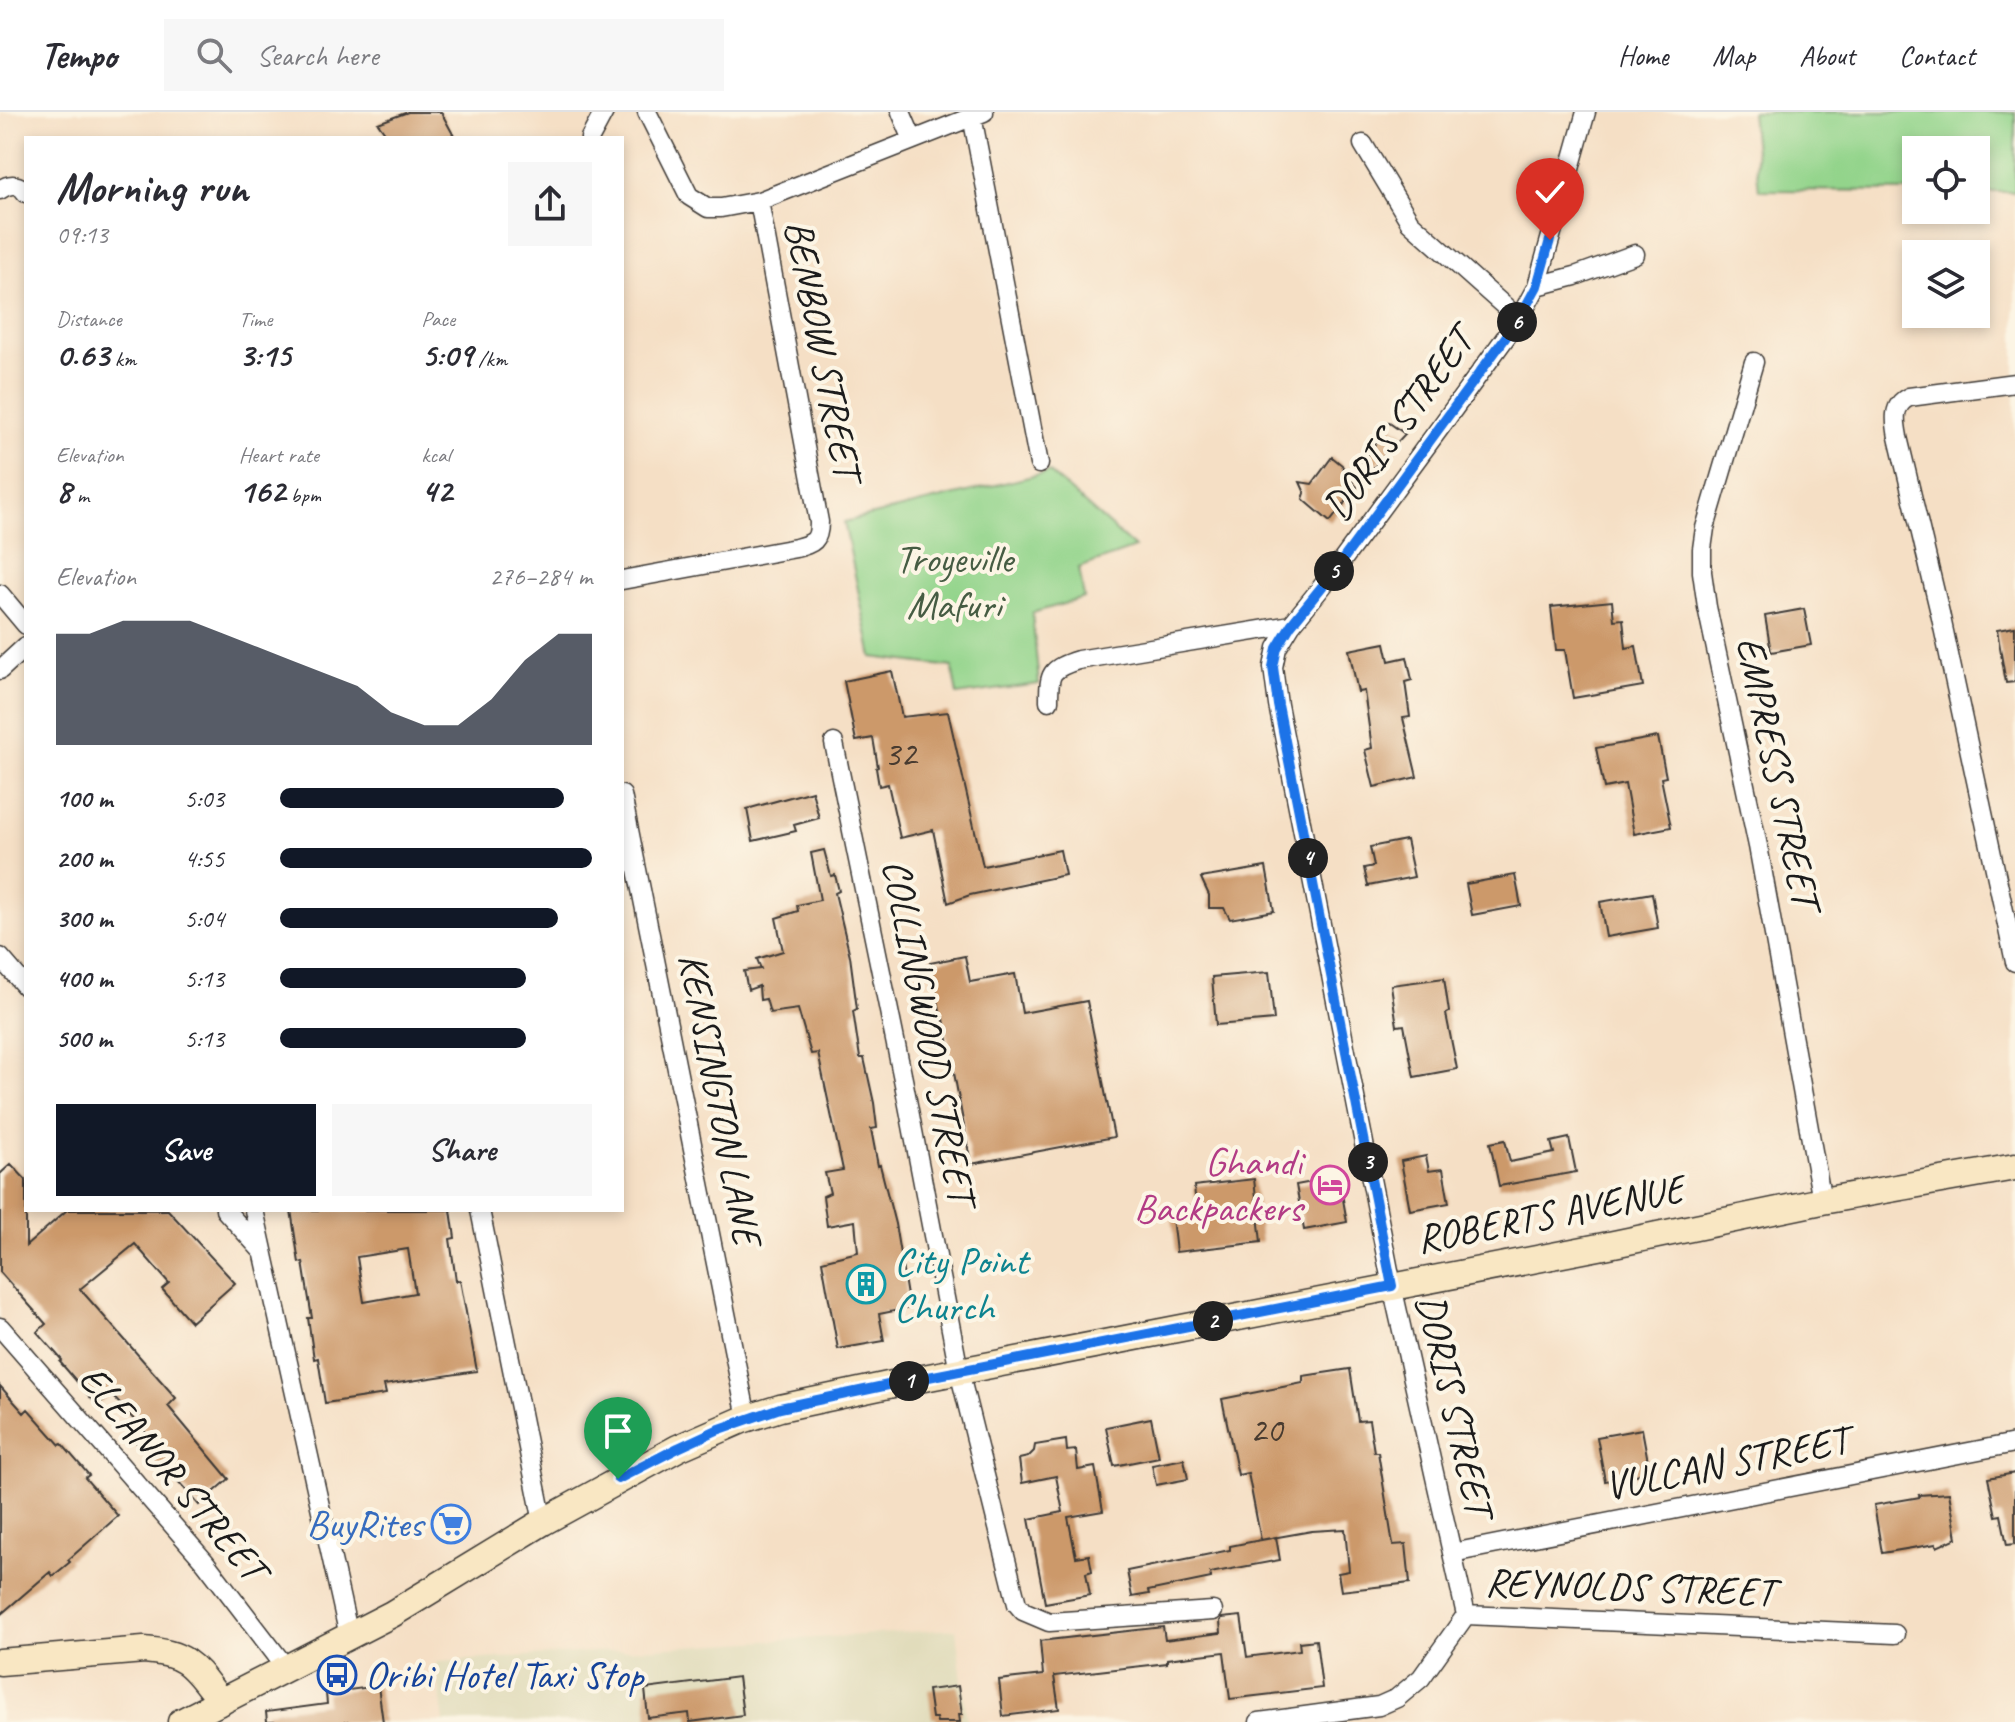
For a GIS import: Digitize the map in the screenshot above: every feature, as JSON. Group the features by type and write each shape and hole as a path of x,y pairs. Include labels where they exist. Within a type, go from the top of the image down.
{"main road":[{"name":"ROBERTS AVENUE","path":"181,1722 392,1614 543,1522 678,1448 747,1418 780,1408 1822,1201 2015,1167"},
{"path":"0,1662 144,1650 166,1651 186,1660 221,1702"}],"street":[{"path":"591,136 604,112"},
{"name":"BENBOW STREET","path":"624,580 796,548 817,538 819,522 759,201 708,208 689,196 647,112"},
{"path":"901,112 913,140"},
{"name":"DORIS STREET","path":"1466,1615 1392,1286 1273,667 1277,648 1291,625 1333,573 1519,319 1537,286 1586,112"},
{"path":"759,201 978,114 1039,464"},
{"path":"1363,144 1410,222 1519,319"},
{"path":"0,190 15,185 24,191"},
{"path":"1537,286 1635,254"},
{"name":"EMPRESS STREET","path":"1754,362 1710,508 1702,549 1702,572 1758,846 1822,1201"},
{"path":"2015,383 1909,397 1901,401 1895,416 2015,962"},
{"path":"0,594 24,623"},
{"path":"1049,701 1049,680 1057,668 1078,660 1291,625"},
{"path":"0,670 24,648"},
{"name":"COLLINGWOOD STREET","path":"834,743 959,1371 1017,1604 1023,1611 1049,1622 1213,1611"},
{"name":"KENSINGTON LANE","path":"624,805 747,1418"},
{"path":"0,957 24,985"},
{"path":"227,1212 263,1253"},
{"path":"254,1212 349,1636"},
{"path":"480,1212 543,1522"},
{"name":"ELEANOR STREET","path":"0,1327 205,1562 287,1669"},
{"name":"VULCAN STREET","path":"1452,1553 2015,1443"},
{"name":"REYNOLDS STREET","path":"1259,1722 1379,1706 1397,1698 1421,1678 1466,1615 1895,1634"}],"shaded area":[{"path":"956,1629 967,1722 444,1722 436,1662"}],"green space":[{"path":"1751,112 2015,112 2015,192 1990,192 1990,136 1902,136 1902,191 1759,190"},
{"name":"Troyeville Mafuri","path":"1049,472 1135,548 1079,568 1084,598 1032,613 1039,684 957,695 952,667 872,657 844,522"}],"building":[{"path":"408,112 441,112 454,136 388,136 378,123"},
{"path":"1388,422 1405,434 1365,477 1356,470"},
{"path":"1332,457 1342,465 1357,487 1330,522 1303,499 1305,493 1300,482 1312,484"},
{"path":"1612,601 1614,620 1623,619 1626,648 1636,646 1643,686 1573,698 1565,650 1556,650 1551,607"},
{"path":"1804,609 1811,645 1771,652 1765,616"},
{"path":"2015,627 2015,682 2006,683 1997,630"},
{"path":"1385,643 1389,661 1407,657 1412,680 1405,682 1410,717 1403,718 1417,777 1374,787 1365,750 1372,748 1364,691 1358,692 1349,650"},
{"path":"892,671 902,717 948,712 983,866 1060,850 1065,875 970,895 948,903 933,830 900,838 888,784 879,786 873,738 856,741 844,681"},
{"path":"1658,737 1666,777 1661,778 1671,827 1634,834 1625,784 1604,788 1596,748"},
{"path":"812,791 819,818 794,825 796,831 753,841 747,809"},
{"path":"1406,840 1414,877 1368,886 1364,868 1374,866 1370,847"},
{"path":"824,850 839,891 835,893 850,956 860,1058 864,1058 874,1103 877,1128 871,1129 895,1224 909,1308 879,1314 884,1341 838,1349 822,1261 858,1252 855,1221 827,1226 823,1196 830,1193 825,1173 843,1170 818,1053 811,1054 798,1009 770,1013 766,999 760,1000 759,986 748,990 744,971 761,969 757,959 783,951 776,918 798,911 797,905 820,900 811,853"},
{"path":"1266,867 1274,911 1230,919 1224,908 1209,908 1209,895 1201,878"},
{"path":"1515,875 1521,906 1472,915 1466,884"},
{"path":"1652,893 1658,928 1606,937 1600,902"},
{"path":"965,956 970,982 1015,974 1022,1013 1087,1001 1114,1137 971,1164 944,1019 930,963"},
{"path":"1269,972 1274,1020 1216,1025 1212,977"},
{"path":"1444,978 1449,1012 1446,1014 1457,1069 1414,1077 1404,1025 1397,1026 1391,985"},
{"path":"1569,1138 1576,1172 1499,1186 1490,1143 1505,1140 1510,1162 1554,1153 1551,1142"},
{"path":"1426,1156 1429,1171 1443,1169 1449,1203 1410,1210 1401,1161"},
{"path":"11,1164 24,1178 26,1246 65,1212 170,1212 235,1283 191,1322 162,1289 169,1283 135,1244 80,1289 176,1398 168,1406 229,1479 199,1505 170,1472 166,1476 136,1442 146,1433 111,1394 97,1405 60,1362 62,1360 37,1332 46,1324 0,1272 0,1174"},
{"path":"1339,1177 1347,1222 1304,1230 1296,1185"},
{"path":"1254,1179 1261,1242 1176,1252 1171,1209 1196,1206 1194,1186"},
{"path":"291,1212 451,1212 455,1238 450,1239 456,1281 460,1280 477,1371 384,1385 386,1394 325,1403 318,1358 314,1359 308,1318 312,1318 303,1262 299,1263","holes":["408,1249 415,1293 364,1302 357,1257"]},
{"path":"1350,1369 1358,1421 1369,1420 1374,1452 1378,1452 1393,1545 1406,1544 1410,1583 1341,1591 1338,1573 1349,1571 1345,1529 1261,1540 1248,1473 1238,1475 1222,1399 1303,1383 1303,1376"},
{"path":"0,1386 24,1413 28,1409 62,1444 89,1475 85,1478 118,1516 68,1560 70,1562 53,1576 50,1572 0,1615"},
{"path":"1151,1418 1159,1457 1114,1466 1106,1427"},
{"path":"1642,1429 1650,1472 1605,1481 1597,1437"},
{"path":"1066,1440 1067,1451 1076,1450 1078,1470 1095,1467 1103,1511 1068,1517 1076,1557 1089,1555 1092,1571 1086,1573 1090,1595 1045,1603 1029,1519 1063,1512 1056,1476 1022,1483 1019,1459 1028,1457 1035,1445"},
{"path":"1184,1459 1188,1479 1156,1485 1152,1465"},
{"path":"2015,1473 2015,1544 2007,1545 2001,1515 1996,1516 1988,1478"},
{"path":"1949,1493 1957,1538 1937,1547 1936,1544 1882,1553 1874,1505 1919,1495"},
{"path":"1276,1537 1280,1560 1210,1573 1211,1578 1132,1597 1127,1571 1230,1550 1230,1546"},
{"path":"1241,1616 1247,1657 1300,1650 1299,1642 1316,1640 1322,1688 1230,1699 1224,1652 1167,1659 1167,1663 1054,1676 1059,1709 1003,1716 999,1680 1043,1675 1040,1641 1163,1627 1165,1640 1221,1633 1222,1618"},
{"path":"738,1677 743,1715 690,1722 689,1713 648,1718 645,1689"},
{"path":"378,1686 383,1722 267,1722 266,1712 327,1704 326,1693"},
{"path":"958,1686 962,1714 959,1714 960,1722 937,1722 936,1718 932,1718 928,1690"}],"place":[{"name":"Ghandi Backpackers","path":"1330,1185"},
{"name":"City Point Church","path":"866,1284"},
{"name":"BuyRites","path":"451,1524"},
{"name":"Oribi Hotel Taxi Stop","path":"337,1675"}],"route":[{"path":"618,1479 717,1430 780,1408 1392,1286 1273,667 1277,648 1291,625 1333,573 1519,319 1537,286 1550,240"}]}
